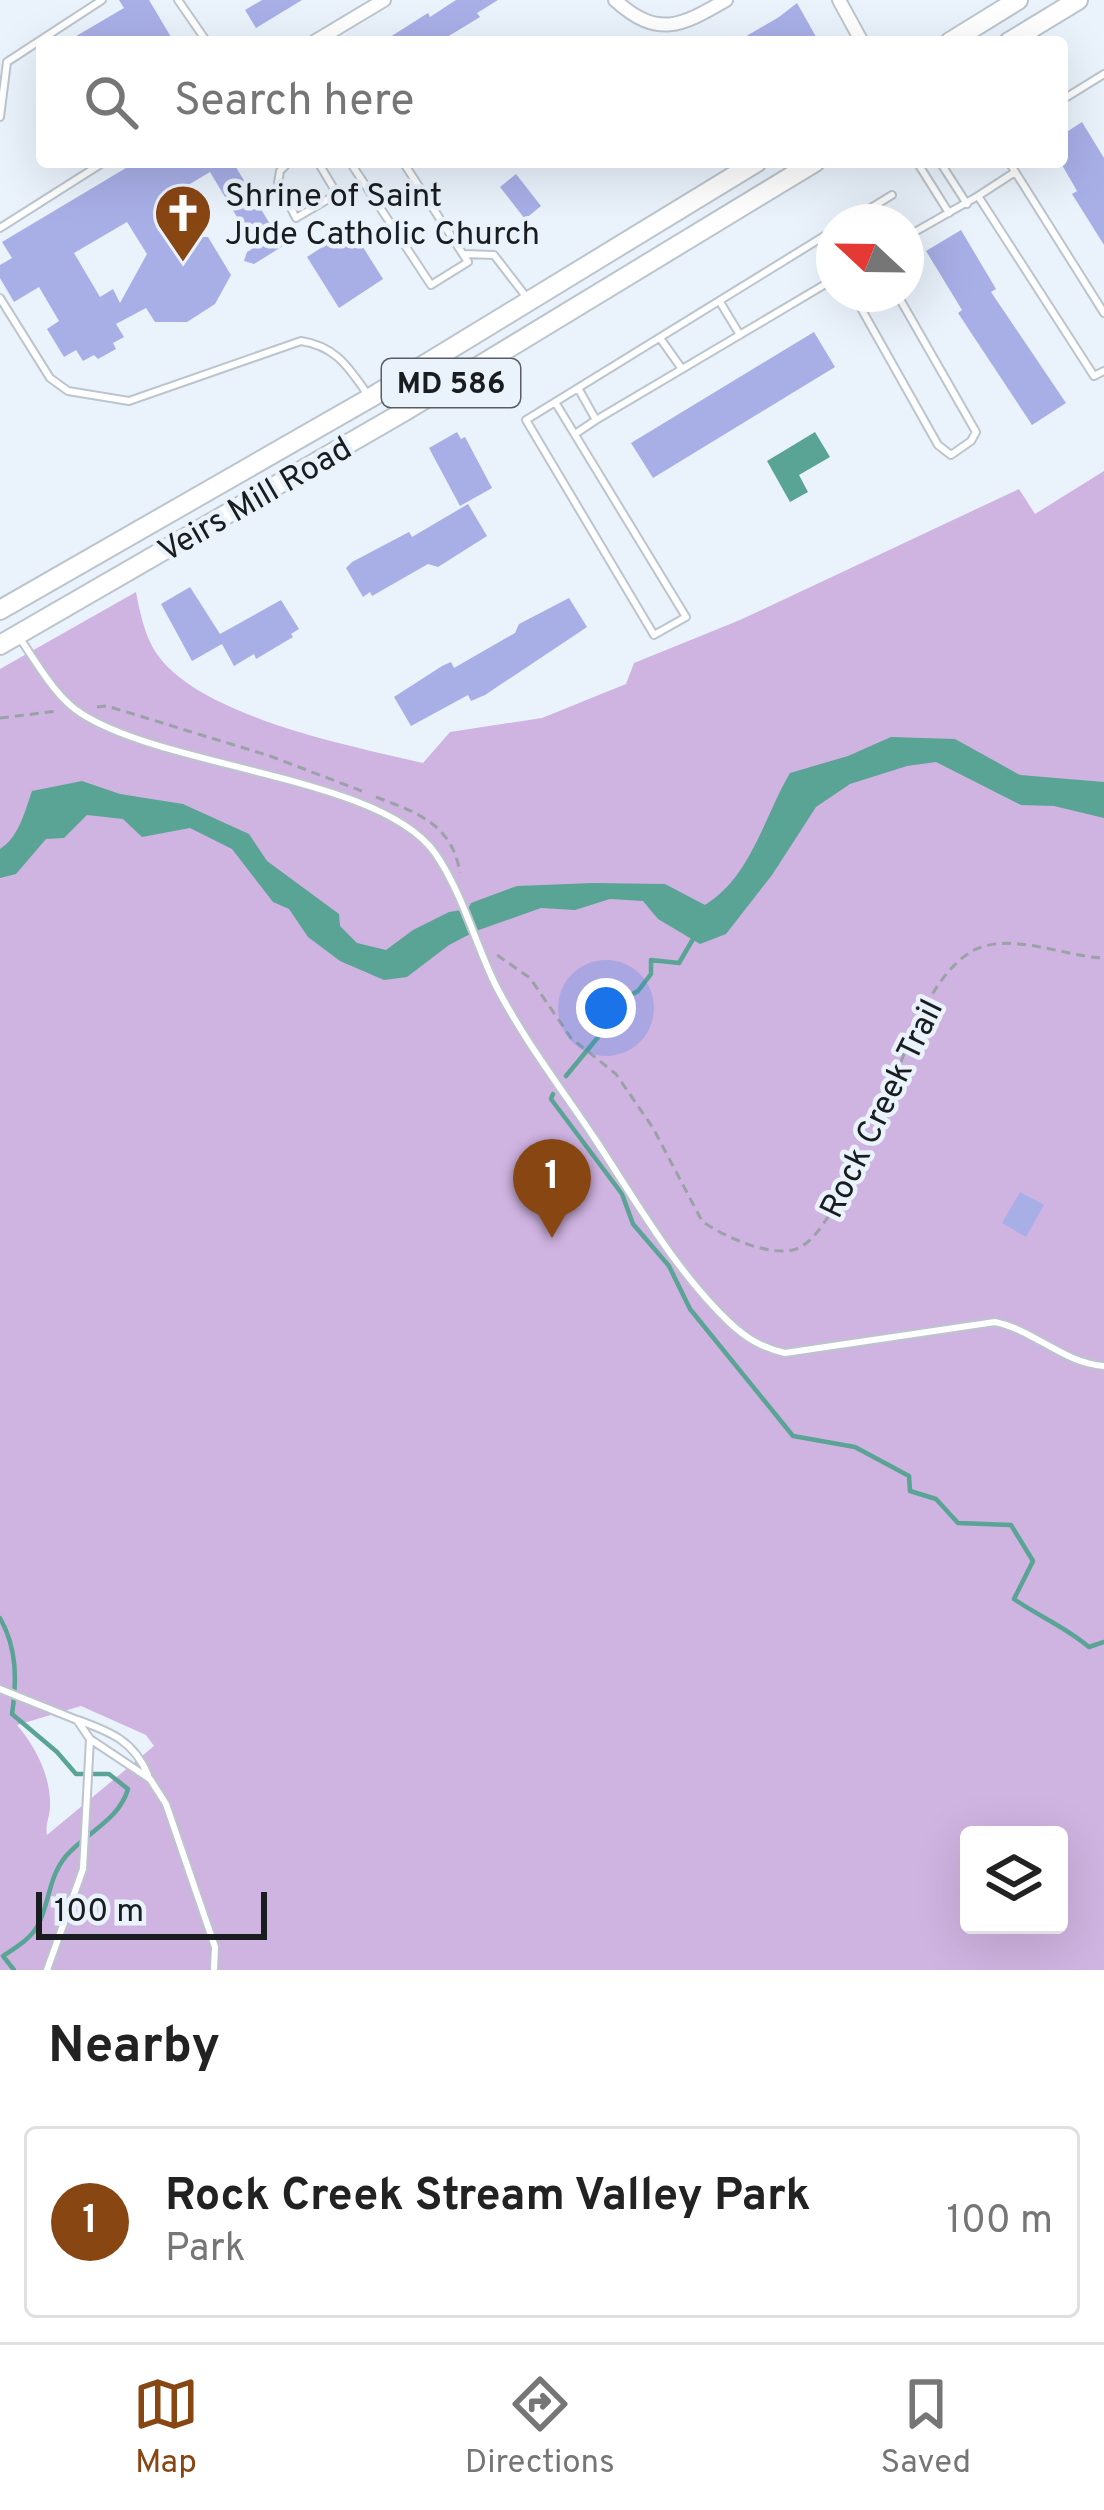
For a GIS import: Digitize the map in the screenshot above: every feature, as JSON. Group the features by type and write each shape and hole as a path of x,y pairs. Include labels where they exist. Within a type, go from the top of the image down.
{"main road":[{"path":"960,36 1018,0"},
{"path":"1019,36 1078,0"},
{"name":"Veirs Mill Road","path":"0,610 370,398 748,168"},
{"name":"Veirs Mill Road","path":"9,640 603,293 805,168"},
{"path":"586,268 603,293"}],"street":[{"path":"324,36 384,0"},
{"path":"615,0 634,17 666,27 686,23 726,0"},
{"path":"838,0 859,36"}],"lane":[{"path":"52,36 102,0"},
{"path":"178,0 203,36"},
{"path":"0,117 4,61 36,45"},
{"path":"1068,96 1104,74"},
{"path":"0,228 95,168"},
{"path":"283,168 278,183 296,218 337,194 322,168"},
{"path":"354,168 431,285 467,262 407,168"},
{"path":"921,168 949,212"},
{"path":"944,168 967,204"},
{"path":"1014,168 1104,313"},
{"path":"924,227 1016,172"},
{"path":"877,204 892,195"},
{"path":"978,196 1094,376 1104,371"},
{"path":"555,402 686,617 654,635 526,420 555,402 660,338 816,241"},
{"path":"464,254 494,255 530,302"},
{"path":"574,434 816,290"},
{"path":"0,298 50,378 68,391 129,401 301,341 318,343 341,356 370,398"},
{"path":"720,301 740,335"},
{"path":"863,312 938,445 951,455 976,432 907,312"},
{"path":"660,338 682,369"},
{"path":"578,388 596,420"},
{"path":"9,640 84,716 111,730 329,794 394,819 435,853 524,1036 706,1298 762,1348 784,1353 995,1322 1070,1357 1104,1366"},
{"path":"0,1689 122,1738 138,1751 166,1804 215,1947 214,1970"},
{"path":"77,1720 90,1739 149,1779"},
{"path":"47,1970 76,1891 85,1844 90,1739"}],"path":[{"name":"Rock Creek Trail","path":"477,947 530,978 579,1044 616,1074 653,1128 702,1222 774,1250 792,1251 810,1241 835,1206 872,1138 905,1048 956,964 980,948 1013,944 1104,958"}],"shaded area":[{"path":"815,432 830,457 799,475 808,492 790,502 767,461"},
{"path":"1104,471 1104,1970 0,1970 0,669 136,592 152,646 171,670 200,691 274,724 423,763 450,732 542,718 626,684 634,663 740,620 1019,489 1035,514","holes":["81,1706 146,1735 154,1746 47,1835 48,1784 36,1752 17,1725"]},
{"path":"891,737 955,739 1020,775 1104,782 1104,818 1054,806 1021,805 936,762 907,766 850,784 816,807 726,934 700,944 658,919 643,901 610,899 575,910 541,908 476,931 407,977 384,980 340,961 308,937 289,909 273,902 232,849 190,828 142,837 123,819 87,815 64,838 46,839 16,874 0,878 0,849 17,831 32,791 82,781 120,794 183,804 249,834 267,861 339,914 340,926 357,943 386,950 449,912 468,909 471,903 517,886 665,884 705,905 745,863 790,773"}],"building":[{"path":"119,0 149,0 170,36 76,36 124,8"},
{"path":"262,0 302,0 256,28 245,10"},
{"path":"456,0 498,0 449,36 392,36 428,13 430,17"},
{"path":"797,3 816,36 746,36"},
{"path":"1082,122 1104,158 1104,245 1072,194 1077,191 1064,168 1068,168 1068,131"},
{"path":"126,168 237,168 283,246 254,264 244,261 255,247 210,172 156,204 177,237 208,237 231,275 215,304 187,322 155,322 146,308 116,324 124,337 113,343 116,349 83,361 76,350 64,357 47,329 59,321 39,287 14,302 0,278 0,265 12,258 2,242","holes":["127,222 147,254 120,303 113,289 100,297 74,253"]},
{"path":"516,174 541,206 525,219 500,187"},
{"path":"351,228 383,279 339,308 307,257"},
{"path":"961,230 996,289 991,292 1066,403 1032,425 958,313 962,310 926,251"},
{"path":"814,332 835,367 653,478 631,443"},
{"path":"457,432 461,439 465,437 492,488 460,506 429,448"},
{"path":"468,504 487,536 438,567 428,564 363,597 346,568 352,562 409,532 412,537"},
{"path":"190,587 220,634 281,600 299,629 256,659 254,654 234,666 222,644 192,661 161,604"},
{"path":"569,598 587,627 485,695 471,701 468,695 411,726 394,697 442,666 451,662 454,668 515,633 519,624"},
{"path":"1020,1192 1044,1205 1026,1237 1002,1223"}],"waterway":[{"path":"566,1076 599,1036 618,1002 638,991 651,974 651,960 679,963 696,934"},
{"path":"553,1094 551,1099 622,1194 633,1224 669,1266 690,1309 793,1436 855,1447 909,1476 910,1491 936,1499 958,1523 1011,1525 1033,1561 1014,1599 1089,1647 1104,1642"},
{"path":"0,1618 14,1664 12,1714 76,1774 109,1774 128,1789 117,1809 60,1864 35,1930 3,1956 14,1970"}],"place":[{"name":"Shrine of Saint Jude Catholic Church","path":"183,264"},
{"name":"Rock Creek Stream Valley Park","path":"552,1238"}]}
